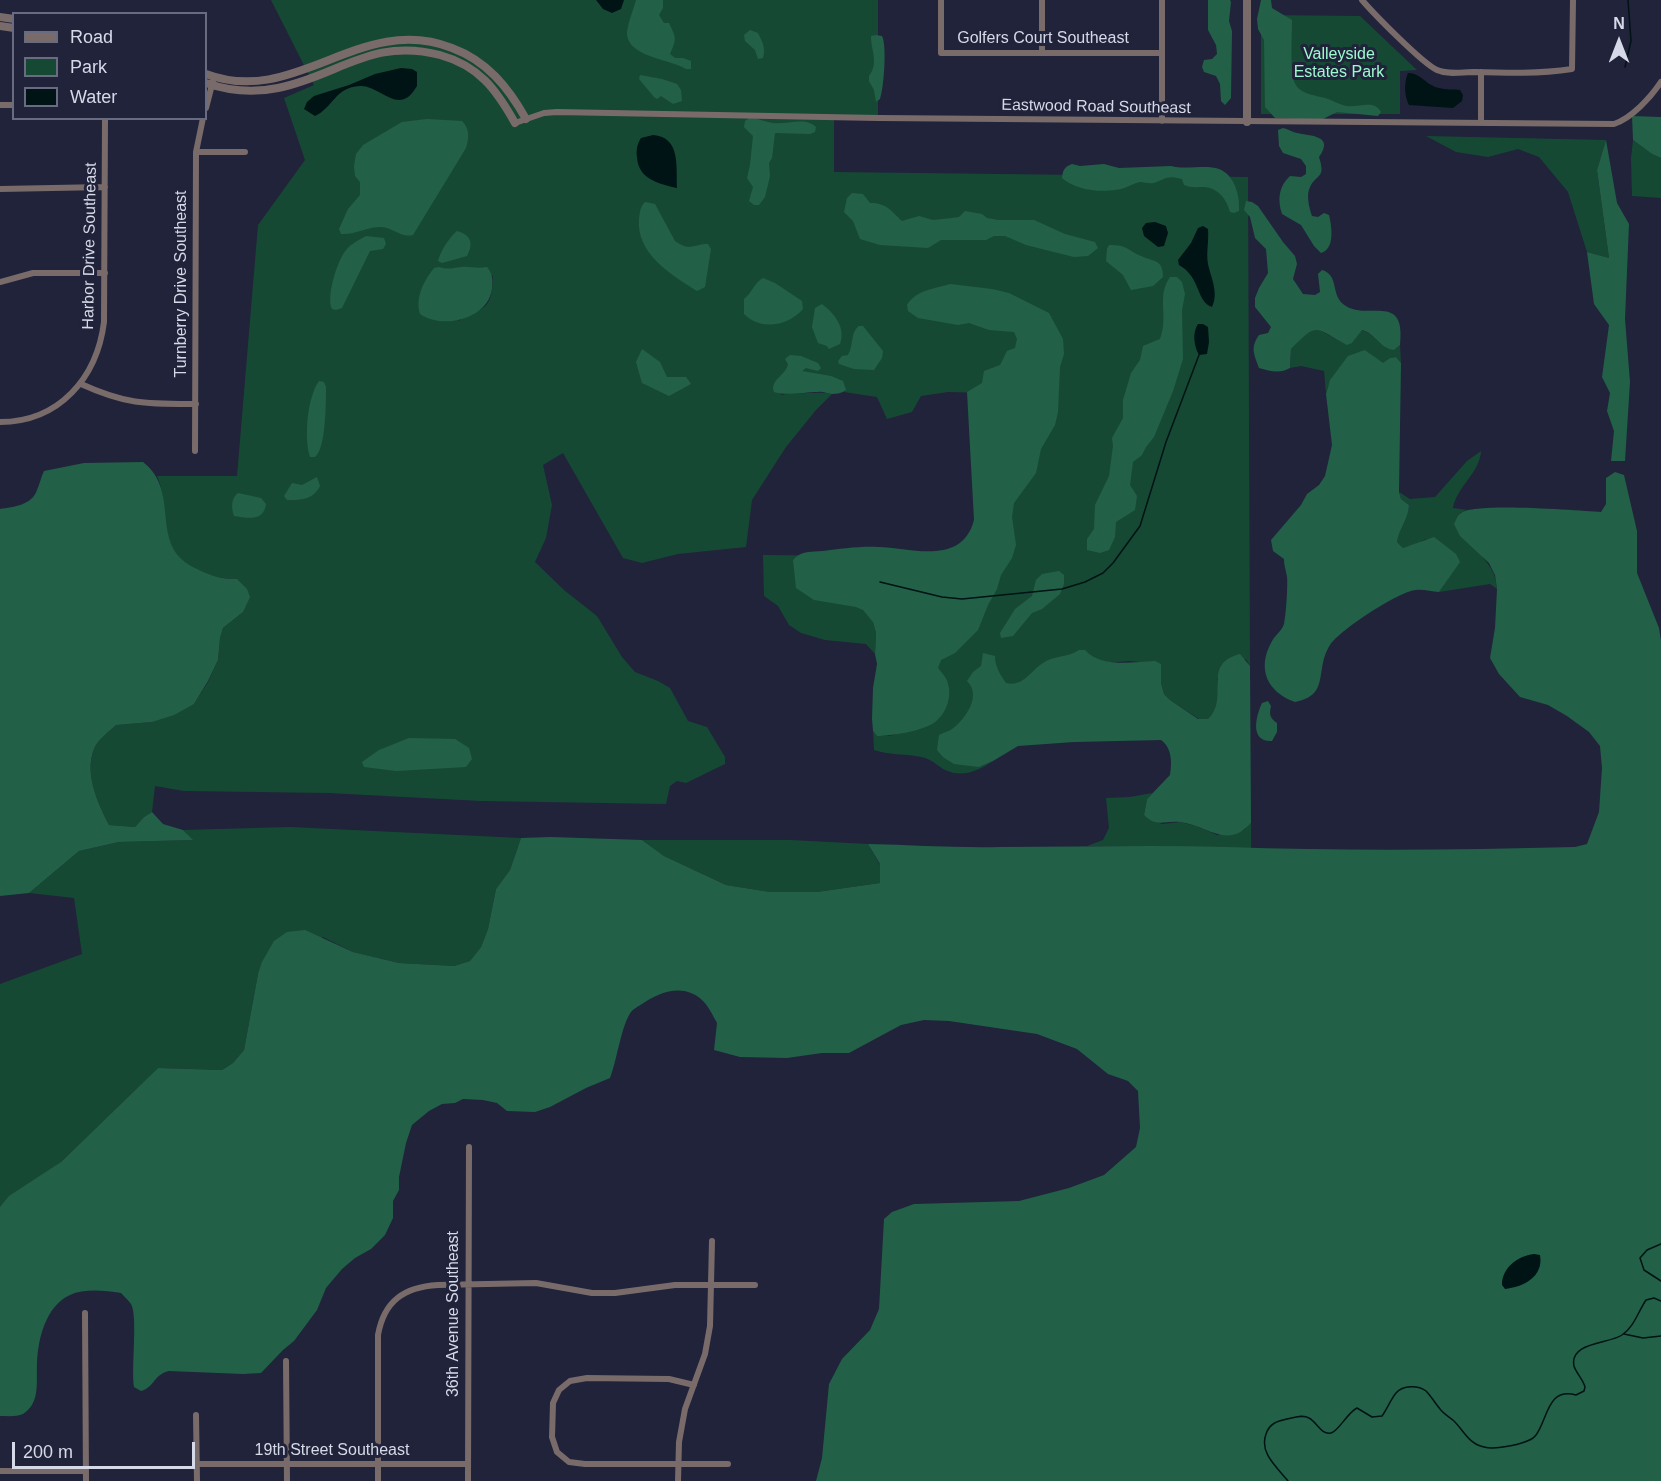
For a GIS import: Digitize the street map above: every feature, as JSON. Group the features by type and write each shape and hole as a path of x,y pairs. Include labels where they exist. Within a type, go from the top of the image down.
{"street":[{"name":"Golfers Court Southeast","path":"941,0 941,53 1162,53"},
{"path":"1042,0 1042,53"},
{"path":"1161,0 1162,121"},
{"path":"1247,0 1247,122"},
{"path":"1362,0 1421,58 1434,69 1443,72 1551,72 1572,69 1573,0"},
{"path":"207,74 249,82 273,80 375,43 397,39 424,39 458,50 486,67 502,82 526,119"},
{"path":"209,84 243,90 277,88 374,54 399,49 417,50 443,56 472,69 497,93 515,123"},
{"path":"1481,72 1481,123"},
{"path":"207,100 209,84 214,77"},
{"name":"Eastwood Road Southeast","path":"515,123 544,113 557,112 1247,122 1614,124 1624,120 1637,109 1661,82"},
{"name":"Harbor Drive Southeast","path":"0,422 22,419 51,408 64,400 81,384 98,352 102,337 105,273 105,120"},
{"name":"Turnberry Drive Southeast","path":"195,451 196,152 202,120"},
{"path":"196,152 245,152"},
{"path":"0,189 105,187"},
{"path":"0,282 33,273 105,273"},
{"path":"81,384 117,399 132,402 196,404"},
{"name":"36th Avenue Southeast","path":"468,1481 469,1147"},
{"path":"678,1481 679,1442 685,1409 705,1354 710,1326 712,1241"},
{"path":"378,1481 378,1335 383,1315 393,1301 412,1290 425,1286 536,1283 591,1293 615,1293 675,1285 755,1284"},
{"path":"85,1313 86,1481"},
{"path":"286,1361 287,1481"},
{"path":"694,1385 669,1379 587,1378 570,1381 559,1390 553,1403 552,1437 558,1452 569,1462 585,1464 728,1464"},
{"path":"196,1415 196,1481"},
{"name":"19th Street Southeast","path":"196,1464 468,1464"},
{"path":"0,1471 86,1471"}],"green space":[{"path":"271,0 878,0 878,118 834,117 834,172 1248,177 1250,666 1246,659 1217,678 1218,695 1215,710 1208,719 1199,719 1164,694 1161,683 1161,664 1129,661 1104,663 1089,655 979,767 993,761 982,768 964,773 952,772 925,758 874,750 873,731 877,736 889,736 925,727 873,622 876,633 875,654 866,644 825,640 801,633 789,625 778,606 764,596 763,555 864,556 972,589 990,393 948,392 921,396 912,412 887,419 877,397 845,391 773,389 782,395 832,394 786,447 752,500 746,547 678,554 642,563 623,558 563,453 543,465 552,505 546,538 535,562 564,590 597,616 622,657 635,672 670,688 688,721 707,727 725,757 725,764 686,783 677,781 670,786 666,804 481,801 328,793 184,791 155,786 152,812 135,827 109,825 91,778 91,759 94,749 116,725 152,722 194,704 218,660 223,628 243,612 237,579 203,573 192,568 176,553 166,531 163,496 157,476 237,476 258,225 305,160 284,98 314,85","holes":["477,269 493,276 491,295 486,306 458,321"]},
{"path":"636,0 663,0 663,8 659,15 664,23 669,23 675,38 670,54 675,58 691,61 691,69 641,52 629,41 627,33"},
{"path":"1208,0 1230,0 1231,2 1229,21 1232,31 1231,98 1225,105 1221,101 1220,84 1216,76 1204,72 1202,67 1204,60 1212,59 1217,54 1216,45 1208,30"},
{"path":"1261,0 1271,0 1272,8 1292,20 1292,68 1294,81 1299,89 1344,105 1374,106 1381,112 1378,116 1337,112 1321,120 1275,118 1265,107 1264,40 1258,29 1257,19"},
{"name":"Valleyside Estates Park","path":"1261,15 1360,16 1417,70 1400,71 1400,114 1261,114"},
{"path":"750,30 758,33 761,39 764,48 763,58 758,59 755,50 745,41 744,35"},
{"path":"871,36 882,36 885,57 880,99 876,102 869,76 874,66"},
{"path":"640,75 677,84 681,90 682,101 673,104 661,96 657,99 639,79"},
{"path":"1632,116 1661,117 1661,158 1633,140"},
{"path":"749,118 773,123 801,121 816,127 815,132 810,134 775,133 772,158 769,163 770,176 765,197 759,205 754,205 749,201 753,187 747,178 753,136 744,127 745,121"},
{"path":"427,119 462,121 468,130 468,141 466,148 413,235 408,236 380,227 341,234 339,229 348,209 360,195 360,182 355,176 354,166 356,154 363,145 402,122"},
{"path":"1283,128 1295,133 1314,136 1324,144 1319,157 1322,169 1310,187 1308,197 1312,216 1318,217 1324,213 1329,215 1331,231 1329,247 1321,253 1301,225 1282,214 1279,198 1283,184 1290,176 1301,177 1306,174 1306,166 1301,159 1283,153 1279,146 1278,130"},
{"path":"1426,136 1606,140 1597,170 1609,258 1587,252 1568,192 1539,157 1518,149 1488,157 1456,152"},
{"path":"1606,140 1617,203 1629,224 1625,319 1630,382 1625,461 1611,461 1614,431 1607,411 1610,393 1602,377 1609,325 1594,304 1587,252 1609,258 1597,170"},
{"path":"1633,140 1661,158 1661,198 1632,196"},
{"path":"1072,164 1080,166 1104,164 1119,168 1171,166 1219,169 1233,181 1239,199 1239,211 1230,212 1227,203 1213,189 1187,186 1184,185 1182,179 1172,177 1152,183 1140,182 1114,190 1098,191 1082,188 1062,178 1064,169"},
{"path":"852,193 863,194 870,203 885,206 902,221 919,216 933,220 959,217 965,211 998,220 1034,220 1065,234 1095,242 1098,248 1088,256 1074,257 1026,245 1005,236 994,236 986,240 941,240 928,248 880,245 860,239 853,221 844,212 847,198"},
{"path":"1246,201 1258,206 1295,256 1297,264 1293,279 1303,294 1315,295 1320,292 1318,274 1322,270 1327,272 1343,304 1362,311 1391,313 1397,318 1400,328 1400,345 1394,350 1389,349 1371,334 1362,330 1352,343 1347,345 1318,330 1307,334 1291,349 1290,368 1271,371 1259,368 1254,355 1254,344 1259,335 1268,333 1271,327 1255,307 1255,298 1268,273 1266,249 1255,238 1250,217 1244,210"},
{"path":"645,202 655,204 675,241 688,247 708,244 711,249 705,287 697,291 677,278 649,253 643,243 639,219"},
{"path":"457,231 470,240 467,256 442,263 438,261 446,244"},
{"path":"366,236 384,238 386,244 383,249 370,251 342,308 332,309 331,288 339,262 348,248"},
{"path":"1109,245 1123,247 1157,262 1163,271 1163,277 1153,286 1131,290 1123,275 1106,261"},
{"path":"487,267 492,277 492,289 489,299 482,308 463,319 452,321 430,319 420,314 421,290 434,268 448,269"},
{"path":"1170,277 1177,277 1182,282 1185,294 1182,310 1183,359 1154,437 1142,455 1133,462 1130,485 1137,496 1135,510 1116,522 1115,537 1109,550 1100,553 1087,550 1087,539 1094,529 1095,505 1109,476 1112,438 1123,418 1123,400 1131,373 1140,360 1143,346 1160,339 1164,292"},
{"path":"763,278 802,301 803,309 790,319 774,324 758,323 744,314 744,299"},
{"path":"950,284 1009,293 1049,313 1063,339 1064,354 1060,367 1058,412 1055,425 1041,449 1036,473 1014,503 1012,517 1016,545 1012,558 1001,575 978,630 955,653 941,660 938,668 947,680 949,689 949,700 945,710 939,719 923,728 877,736 873,731 872,719 873,688 877,664 876,633 873,622 863,610 814,600 796,588 793,560 807,552 857,547 934,551 959,544 968,534 974,520 967,392 982,383 984,371 1000,365 1007,351 1015,348 1017,339 1014,332 989,330 969,323 958,325 918,318 908,311 907,305 915,296"},
{"path":"822,304 835,317 842,332 840,344 829,349 818,343 812,327 815,308"},
{"path":"859,326 863,326 883,351 882,358 874,370 854,369 839,364 838,361 842,356 848,355 854,332"},
{"path":"1318,329 1339,341 1352,343 1361,330 1389,349 1394,350 1400,345 1401,363 1396,357 1390,358 1383,364 1365,350 1336,373 1326,394 1324,371 1301,366 1290,368 1291,349 1306,334"},
{"path":"642,349 660,362 667,377 686,377 691,384 669,396 642,383 636,362"},
{"path":"1365,350 1383,363 1396,357 1401,363 1399,492 1401,499 1409,505 1397,542 1403,548 1434,537 1456,554 1460,562 1439,592 1419,590 1408,592 1370,612 1345,630 1330,645 1325,654 1318,687 1306,699 1295,702 1285,698 1271,686 1265,670 1267,653 1272,640 1284,624 1287,593 1284,559 1273,551 1271,540 1301,505 1307,494 1319,485 1325,476 1332,445 1326,394 1330,380 1348,356"},
{"path":"790,355 801,356 818,363 821,368 818,371 806,368 802,371 831,376 843,381 846,390 834,394 774,392 775,382 787,368 788,364 785,359"},
{"path":"319,381 324,382 326,387 325,425 319,452 315,457 310,457 307,440 309,408"},
{"path":"1481,451 1477,466 1455,500 1453,508 1467,510 1460,513 1476,546 1492,571 1497,589 1490,584 1439,592 1449,577 1426,539 1403,548 1397,542 1409,505 1401,499 1399,492 1410,499 1435,497 1467,461"},
{"path":"143,462 155,475 161,489 168,533 173,547 182,559 212,575 237,579 247,589 250,597 243,612 223,628 218,660 194,704 174,715 152,722 116,725 94,749 91,759 91,778 109,825 135,827 152,812 163,824 183,830 193,840 119,842 79,851 29,893 0,896 0,509 22,504 31,499 35,495 44,471 84,463"},
{"path":"1615,472 1624,475 1637,531 1637,573 1659,628 1661,641 1661,1481 816,1481 822,1458 829,1384 842,1359 870,1330 879,1309 884,1219 892,1212 914,1204 1019,1201 1069,1188 1104,1175 1136,1147 1140,1128 1138,1091 1128,1081 1108,1074 1077,1049 1037,1034 949,1021 924,1020 901,1025 849,1053 822,1053 787,1058 740,1057 714,1050 717,1023 710,1011 695,995 679,991 656,996 631,1012 624,1026 610,1078 535,1112 507,1111 497,1103 463,1099 455,1103 442,1104 412,1125 399,1177 399,1190 393,1201 393,1218 385,1235 371,1249 342,1269 326,1288 317,1310 294,1341 261,1373 169,1371 160,1375 149,1387 141,1391 134,1387 134,1319 131,1304 121,1293 82,1291 62,1300 49,1315 45,1324 39,1343 33,1404 21,1415 0,1416 0,1207 9,1196 61,1162 158,1068 222,1070 233,1063 244,1050 262,962 274,941 287,932 305,930 353,952 399,963 454,966 470,961 481,947 488,929 496,889 510,870 521,838 642,840 664,856 726,885 770,892 817,892 880,883 880,864 868,844 967,847 1170,846 1401,850 1575,847 1587,844 1599,812 1602,768 1600,746 1589,732 1567,716 1548,705 1520,697 1499,674 1490,658 1495,628 1497,589 1495,575 1489,563 1460,536 1454,524 1461,513 1486,508 1601,512 1606,504 1606,478"},
{"path":"317,477 320,486 310,497 287,500 284,496 292,483 302,485"},
{"path":"238,493 261,498 266,504 265,510 254,518 234,516 232,503"},
{"path":"1059,571 1064,575 1064,584 1060,594 1042,609 1032,613 1013,636 1001,638 1000,633 1015,609 1032,596 1036,580 1042,574"},
{"path":"1085,650 1091,656 1108,662 1155,661 1161,664 1161,683 1164,694 1198,719 1208,719 1214,711 1221,665 1240,654 1250,666 1251,823 1234,835 1225,835 1180,822 1157,822 1144,815 1147,799 1170,775 1170,756 1165,743 1161,740 1018,746 979,767 954,764 937,750 939,735 957,725 967,713 973,700 973,693 967,681 981,666 983,653 995,656 1002,677 1006,683 1012,684 1022,681 1047,660"},
{"path":"1268,701 1271,706 1271,716 1277,723 1277,732 1272,741 1260,737 1256,727 1262,703"},
{"path":"409,738 455,739 469,748 472,759 466,767 396,771 364,767 362,762 379,750"},
{"path":"1152,793 1147,799 1144,815 1162,824 1180,822 1217,835 1244,830 1251,823 1251,849 1087,846 1103,840 1109,828 1106,798"},
{"path":"290,827 521,838 510,870 496,889 488,929 481,947 470,961 454,966 399,963 353,952 323,937 258,974 244,1050 233,1063 222,1070 158,1068 61,1162 0,1207 0,984 82,954 74,898 29,893 79,851 119,842 192,840 183,830"},
{"path":"642,840 790,840 868,844 880,865 880,883 817,892 770,892 726,885 664,856"}],"water":[{"path":"596,0 624,0 621,9 612,13 603,9"},
{"path":"401,68 417,72 417,86 410,95 403,99 390,98 368,87 360,86 345,90 315,116 304,109 307,102 314,96 375,74"},
{"path":"1408,73 1417,75 1435,87 1460,90 1463,95 1462,101 1453,108 1409,105 1405,89"},
{"path":"653,135 662,137 673,147 677,188 663,185 641,171 638,164 638,145 641,138"},
{"path":"1155,222 1166,226 1168,233 1164,246 1158,247 1144,236 1142,228 1146,223"},
{"path":"1203,226 1208,229 1207,260 1215,291 1212,307 1203,300 1195,282 1179,265 1178,260 1191,243 1198,228"},
{"path":"1198,324 1208,327 1207,354 1199,355 1196,348 1194,335"},
{"path":"1534,1254 1540,1255 1539,1269 1535,1275 1519,1286 1505,1289 1502,1285 1508,1268 1516,1260"}],"waterway":[{"path":"1625,67 1631,41 1628,0"},
{"path":"880,582 942,597 962,599 1062,589 1085,582 1103,573 1140,526 1166,442 1199,355"},
{"path":"1661,1244 1647,1250 1640,1258 1644,1270 1661,1281"},
{"path":"1288,1481 1267,1454 1264,1441 1271,1425 1304,1416 1312,1420 1324,1432 1331,1433 1357,1408 1372,1417 1382,1416 1396,1393 1406,1387 1426,1391 1442,1411 1479,1445 1496,1448 1527,1441 1536,1435 1554,1400 1559,1396 1576,1395 1584,1391 1584,1384 1574,1366 1574,1358 1578,1352 1626,1332 1646,1300 1654,1298 1661,1301"},
{"path":"1624,1334 1643,1338 1661,1336"}]}
